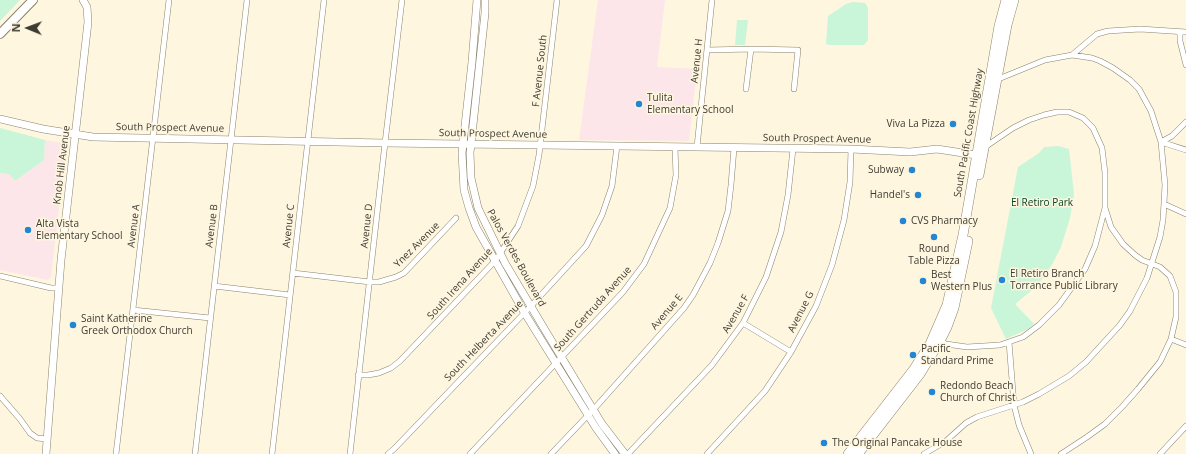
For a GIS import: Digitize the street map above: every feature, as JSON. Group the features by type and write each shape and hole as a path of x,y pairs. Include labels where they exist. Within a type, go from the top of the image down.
{"highway":[{"name":"South Pacific Coast Highway","path":"848,454 947,327 954,308 985,147 994,80 999,26 1006,0"},
{"name":"South Pacific Coast Highway","path":"858,454 920,374 937,340 947,306 963,235 976,155 1014,0"},
{"path":"961,277 960,266 965,238 963,235"}],"main road":[{"path":"0,34 32,0"},
{"name":"Knob Hill Avenue","path":"46,454 58,288 88,22 87,7 83,0"},
{"name":"Palos Verdes Boulevard","path":"478,0 463,144 464,190 469,208 476,227 524,312 596,428 615,454"},
{"name":"Palos Verdes Boulevard","path":"485,0 485,13 471,144 471,178 478,208 500,253 531,306 602,424 626,454"},
{"name":"South Prospect Avenue","path":"0,119 75,135 93,136 675,148 851,149 910,152 937,149 976,155"},
{"path":"976,155 985,147"}],"street":[{"name":"Avenue A","path":"116,454 169,0"},
{"name":"Avenue B","path":"195,454 247,0"},
{"name":"Avenue C","path":"272,454 324,0"},
{"name":"Avenue D","path":"350,454 402,0"},
{"name":"F Avenue South","path":"540,145 557,0"},
{"name":"Avenue H","path":"697,147 712,0"},
{"path":"1072,55 1097,34 1108,31 1140,29 1186,32"},
{"path":"1180,32 1180,42 1186,65"},
{"path":"746,89 751,49"},
{"path":"708,50 798,50 794,89"},
{"path":"924,454 946,441 966,424 978,417 1014,405 1056,385 1086,362 1120,325 1130,310 1142,289 1152,264 1160,237 1164,204 1164,171 1161,142 1152,111 1139,89 1123,74 1106,64 1092,58 1072,55 1045,60 994,80"},
{"path":"937,340 946,344 967,347 1000,345 1023,337 1039,325 1073,288 1085,269 1095,246 1105,208 1105,173 1102,148 1093,128 1083,118 1069,112 1057,112 1044,115 1013,128 985,147"},
{"path":"1161,142 1172,136 1186,122"},
{"path":"1161,142 1186,150"},
{"name":"South Irena Avenue","path":"358,375 379,373 391,368 400,361 495,261 518,226 533,186 540,155 540,145"},
{"name":"South Helberta Avenue","path":"388,454 531,306 586,246 602,215 612,186 617,146"},
{"name":"South Gertruda Avenue","path":"470,454 623,292 644,264 670,208 676,175 675,148"},
{"name":"Avenue E","path":"551,454 594,409 684,308 700,283 718,243 728,211 732,185 734,148"},
{"name":"Avenue F","path":"626,454 712,364 743,323 766,277 781,232 788,195 793,149"},
{"name":"Avenue G","path":"706,454 765,391 791,352 816,306 832,265 844,220 850,182 851,149"},
{"path":"1164,204 1186,214"},
{"path":"1061,454 1087,437 1122,408 1138,389 1160,362 1171,339 1176,317 1176,292 1170,276 1160,267 1138,257 1123,244 1111,227 1105,208"},
{"name":"Ynez Avenue","path":"293,273 370,282 379,282 389,279 404,273 456,218"},
{"path":"0,276 51,288 58,288"},
{"path":"214,286 290,295"},
{"path":"133,310 210,318"},
{"path":"743,323 791,352"},
{"path":"1171,339 1186,345"},
{"path":"1009,342 1014,405 1019,425 1031,454"},
{"path":"0,396 30,433 37,438 48,439"},
{"path":"1160,454 1186,426"}],"shaded area":[{"name":"Tulita Elementary School","path":"598,0 665,0 657,67 697,69 689,141 579,140"},
{"name":"Alta Vista Elementary School","path":"45,140 63,143 66,147 51,277 48,280 0,270 0,173 9,174 15,181 44,160"}],"green space":[{"path":"0,0 20,0 0,21"},
{"path":"853,2 865,3 868,8 868,40 864,45 826,44 828,16 846,4"},
{"path":"737,20 748,20 745,45 735,45"},
{"path":"0,128 45,140 44,160 15,181 9,174 0,173"},
{"name":"El Retiro Park","path":"1058,146 1069,149 1074,194 1070,218 1061,247 1053,263 1037,286 1015,304 1034,324 1028,329 1006,339 991,308 1018,167 1039,153 1044,147"}],"place":[{"name":"Tulita Elementary School","path":"639,104"},
{"name":"Viva La Pizza","path":"953,124"},
{"name":"Subway","path":"912,170"},
{"name":"Handel's","path":"918,195"},
{"name":"CVS Pharmacy","path":"903,221"},
{"name":"Alta Vista Elementary School","path":"28,230"},
{"name":"Round Table Pizza","path":"934,237"},
{"name":"El Retiro Branch Torrance Public Library","path":"1002,280"},
{"name":"Best Western Plus","path":"923,281"},
{"name":"Saint Katherine Greek Orthodox Church","path":"73,325"},
{"name":"Pacific Standard Prime","path":"913,355"},
{"name":"Redondo Beach Church of Christ","path":"932,392"},
{"name":"The Original Pancake House","path":"824,443"}]}
